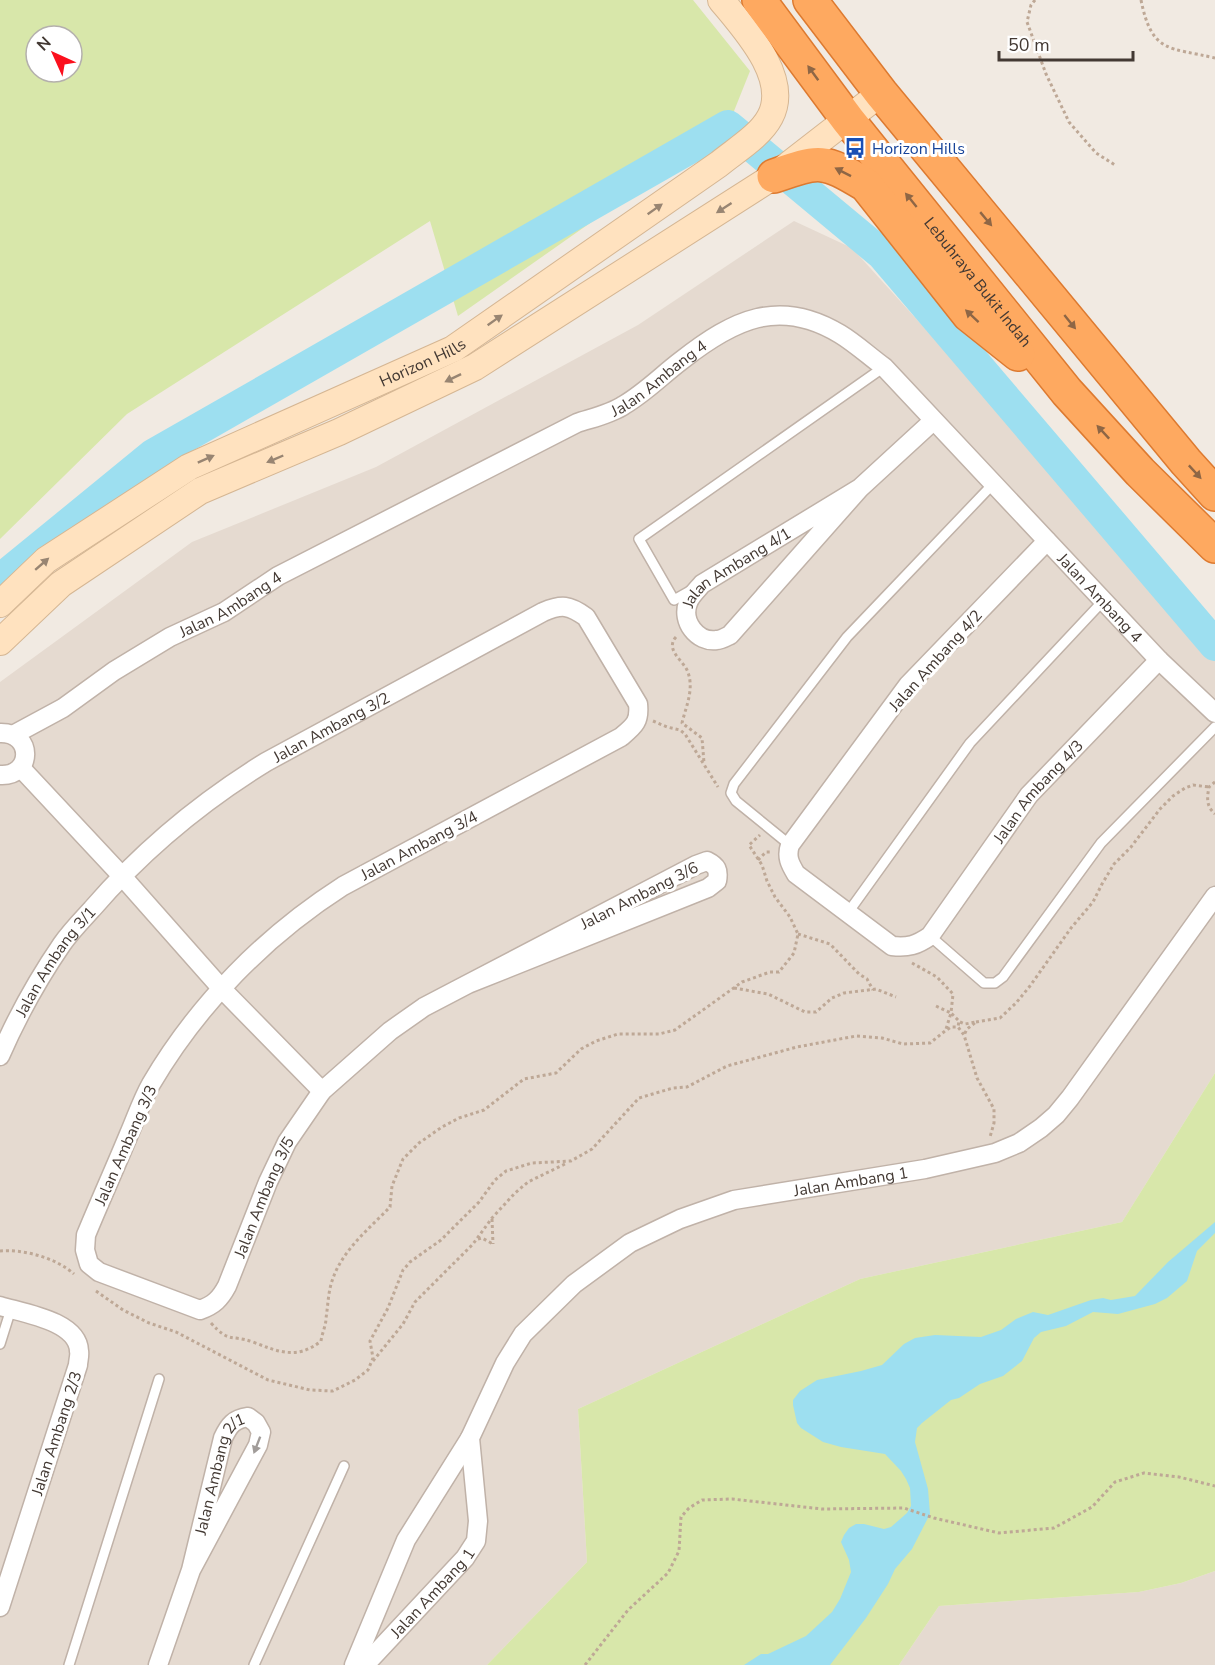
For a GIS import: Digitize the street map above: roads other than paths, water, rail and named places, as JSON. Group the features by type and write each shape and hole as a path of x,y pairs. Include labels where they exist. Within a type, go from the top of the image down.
{"highway":[{"name":"Lebuhraya Bukit Indah","path":"759,0 848,120 1067,392 1140,472 1215,546"},
{"path":"810,0 881,93 1186,462 1215,494"},
{"path":"774,176 806,165 824,164 843,171 866,185 969,315 1067,392"}],"street":[{"name":"Horizon Hills","path":"0,604 46,560 189,467 453,349 719,164 751,138 770,117 777,99 773,75 751,37 721,0"},
{"name":"Horizon Hills","path":"0,642 61,584 200,491 339,432 475,367 774,176 881,93"},
{"name":"Jalan Ambang 4","path":"6,734 63,708 114,671 170,637 224,612 278,576 577,423 622,407 652,387 690,354 717,335 744,321 772,314 800,316 841,334 884,367 1160,660 1215,713"},
{"name":"Jalan Ambang 4/1","path":"860,488 702,584 688,602 686,615 691,629 703,639 717,640 730,635 860,488 933,421"},
{"name":"Jalan Ambang 4/2","path":"790,845 908,685 1047,541"},
{"name":"Jalan Ambang 3/2","path":"121,875 189,814 257,768 543,612 559,606 574,609 586,617 638,704 637,720"},
{"name":"Jalan Ambang 4/3","path":"930,936 1029,795 1160,660"},
{"name":"Jalan Ambang 3/4","path":"221,988 272,938 308,909 343,886 621,737 637,720"},
{"path":"0,776 9,775 21,768 24,762 25,749 22,743 6,734"},
{"path":"21,768 121,875 221,988 322,1091"},
{"path":"790,845 787,853 796,874 892,946 911,946 930,936"},
{"name":"Jalan Ambang 3/6","path":"322,1091 390,1031 424,1007 468,984 696,865 707,861 719,872 717,881 708,888 468,984"},
{"name":"Jalan Ambang 3/1","path":"0,1056 13,1025 63,942 121,875"},
{"name":"Jalan Ambang 1","path":"354,1665 406,1540 470,1438 505,1363 523,1334 574,1284 630,1243 680,1219 734,1200 925,1169 995,1153 1018,1143 1056,1115 1215,896"},
{"name":"Jalan Ambang 3/3","path":"206,1308 99,1272 89,1264 86,1235 150,1086 184,1033 221,988"},
{"name":"Jalan Ambang 3/5","path":"206,1308 220,1298 227,1286 267,1182 287,1142 322,1091"},
{"name":"Jalan Ambang 2/3","path":"0,1607 78,1365 80,1349 74,1334 58,1323 5,1307"},
{"name":"Jalan Ambang 2/1","path":"158,1665 191,1570 223,1438 228,1426 238,1418 248,1417 256,1423 261,1432 258,1445 191,1570"},
{"name":"Jalan Ambang 1","path":"365,1665 465,1558 476,1541 478,1521 470,1438"}],"lane":[{"path":"702,584 674,600 639,539 884,367"},
{"path":"790,845 736,801 731,793 734,784 847,637 993,484"},
{"path":"847,914 970,743 1103,600"},
{"path":"930,936 984,983 995,983 1003,977 1101,843 1215,727"},
{"path":"0,1344 5,1307"},
{"path":"69,1665 159,1379"},
{"path":"254,1665 344,1466"}],"water":[{"path":"1215,1222 1215,1233 1197,1251 1187,1281 1167,1298 1155,1304 1118,1314 1093,1312 1066,1326 1041,1332 1034,1338 1022,1361 1003,1376 980,1384 959,1398 951,1400 917,1428 915,1442 928,1489 930,1514 912,1549 895,1569 866,1618 830,1665 744,1665 761,1654 768,1654 806,1636 832,1612 851,1572 849,1560 841,1542 849,1528 856,1524 884,1529 891,1527 907,1513 911,1506 910,1488 906,1479 885,1454 823,1442 801,1428 797,1423 793,1405 793,1400 800,1391 817,1380 882,1365 904,1344 915,1338 935,1335 981,1337 1001,1330 1016,1319 1033,1312 1048,1315 1091,1300 1103,1298 1111,1300 1135,1296 1168,1262"}],"waterway":[{"path":"0,580 153,455 728,126 882,254 1215,645"}],"place":[{"name":"Horizon Hills","path":"855,148"}]}
